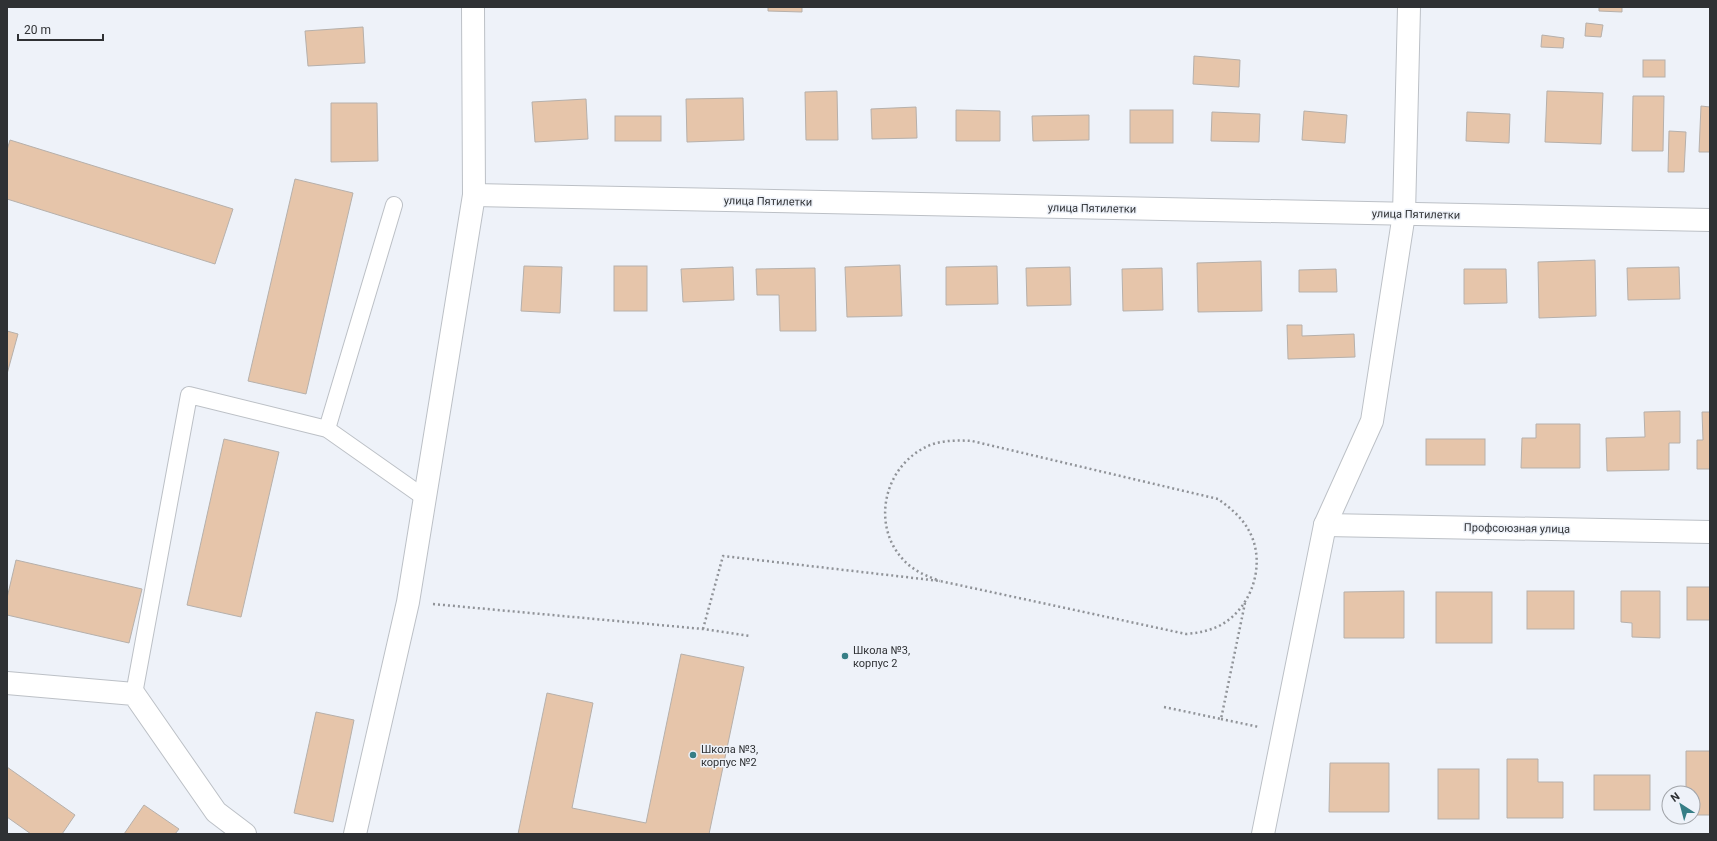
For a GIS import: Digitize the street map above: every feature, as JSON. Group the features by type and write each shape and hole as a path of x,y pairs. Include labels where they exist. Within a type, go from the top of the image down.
{"street":[{"path":"354,834 408,602 474,195 473,7"},
{"path":"1263,834 1325,525 1372,421 1404,214 1409,7"},
{"name":"улица Пятилетки","path":"474,195 1710,220"},
{"name":"Профсоюзная улица","path":"1325,525 1710,532"},
{"path":"7,683 134,694 216,812 245,834"}],"lane":[{"path":"327,429 394,205"},
{"path":"134,694 190,395 327,429 425,498"}],"path":[{"path":"955,440 972,441 1218,499 1232,509 1244,522 1252,537 1256,553 1256,570 1253,587 1245,602 1234,616 1219,626 1204,632 1186,634 940,580 924,575 909,565 898,552 890,537 885,521 885,504 889,487 897,471 908,458 922,448 938,442 955,440"},
{"path":"703,629 723,556 940,580"},
{"path":"408,602 703,629 750,636"},
{"path":"1221,719 1245,602"},
{"path":"1164,707 1259,727"}],"building":[{"path":"768,7 802,7 802,12 768,11"},
{"path":"1599,7 1622,7 1622,12 1599,11"},
{"path":"1586,23 1603,25 1601,37 1585,36"},
{"path":"363,27 365,63 308,66 305,31"},
{"path":"1542,35 1564,38 1563,48 1541,47"},
{"path":"1194,56 1240,60 1239,87 1193,84"},
{"path":"1643,60 1665,60 1665,77 1643,77"},
{"path":"837,91 838,140 806,140 805,92"},
{"path":"1547,91 1603,93 1601,144 1545,142"},
{"path":"1633,96 1664,96 1663,151 1632,151"},
{"path":"743,98 744,140 687,142 686,99"},
{"path":"586,99 588,139 535,142 532,102"},
{"path":"331,103 377,103 378,161 331,162"},
{"path":"1701,106 1710,107 1710,152 1699,152"},
{"path":"916,107 917,138 872,139 871,109"},
{"path":"956,110 1000,111 1000,141 956,141"},
{"path":"1130,110 1173,110 1173,143 1130,143"},
{"path":"1304,111 1347,115 1345,143 1302,140"},
{"path":"1212,112 1260,114 1259,142 1211,141"},
{"path":"1467,112 1510,114 1509,143 1466,141"},
{"path":"1089,115 1089,140 1033,141 1032,116"},
{"path":"615,116 661,116 661,141 615,141"},
{"path":"1669,131 1686,132 1684,172 1668,172"},
{"path":"10,140 233,209 215,264 7,199 7,150"},
{"path":"295,179 353,193 306,394 248,381"},
{"path":"1595,260 1596,316 1539,318 1538,262"},
{"path":"1261,261 1262,311 1198,312 1197,263"},
{"path":"900,265 902,316 847,317 845,267"},
{"path":"524,266 562,267 560,313 521,311"},
{"path":"614,266 647,266 647,311 614,311"},
{"path":"997,266 998,304 946,305 946,267"},
{"path":"733,267 734,300 683,302 681,269"},
{"path":"1070,267 1071,305 1027,306 1026,268"},
{"path":"1679,267 1680,299 1628,300 1627,268"},
{"path":"815,268 816,331 780,331 779,295 757,295 756,269"},
{"path":"1162,268 1163,310 1123,311 1122,269"},
{"path":"1336,269 1337,292 1299,292 1299,270"},
{"path":"1464,269 1506,269 1507,303 1464,304"},
{"path":"1287,325 1302,325 1302,336 1354,334 1355,357 1288,359"},
{"path":"7,331 18,334 7,374"},
{"path":"1680,411 1680,443 1669,443 1669,470 1607,471 1606,438 1645,437 1644,412"},
{"path":"1702,412 1710,412 1710,469 1697,469 1697,440 1703,440"},
{"path":"1536,424 1580,424 1580,468 1521,468 1522,438 1536,438"},
{"path":"224,439 279,452 241,617 187,605"},
{"path":"1426,439 1485,439 1485,465 1426,465"},
{"path":"16,560 142,589 129,643 7,615 7,598"},
{"path":"1687,587 1710,587 1710,620 1687,620"},
{"path":"1404,591 1404,638 1344,638 1344,592"},
{"path":"1527,591 1574,591 1574,629 1527,629"},
{"path":"1621,591 1660,591 1660,638 1632,637 1632,623 1621,622"},
{"path":"1436,592 1492,592 1492,643 1436,643"},
{"name":"Школа №3, корпус №2","path":"681,654 744,667 709,834 518,834 547,693 593,703 572,808 646,823"},
{"path":"316,712 354,720 333,822 294,813"},
{"path":"1686,751 1710,751 1710,815 1701,815 1701,785 1686,785"},
{"path":"1507,759 1538,759 1538,782 1563,782 1563,818 1507,818"},
{"path":"1330,763 1389,763 1389,812 1329,812"},
{"path":"7,767 75,815 62,834 31,834 7,817"},
{"path":"1438,769 1479,769 1479,819 1438,819"},
{"path":"1594,775 1650,775 1650,810 1594,810"},
{"path":"144,805 179,829 175,834 124,834"}],"place":[{"name":"Школа №3, корпус 2","path":"845,656"},
{"name":"Школа №3, корпус №2","path":"693,755"}]}
